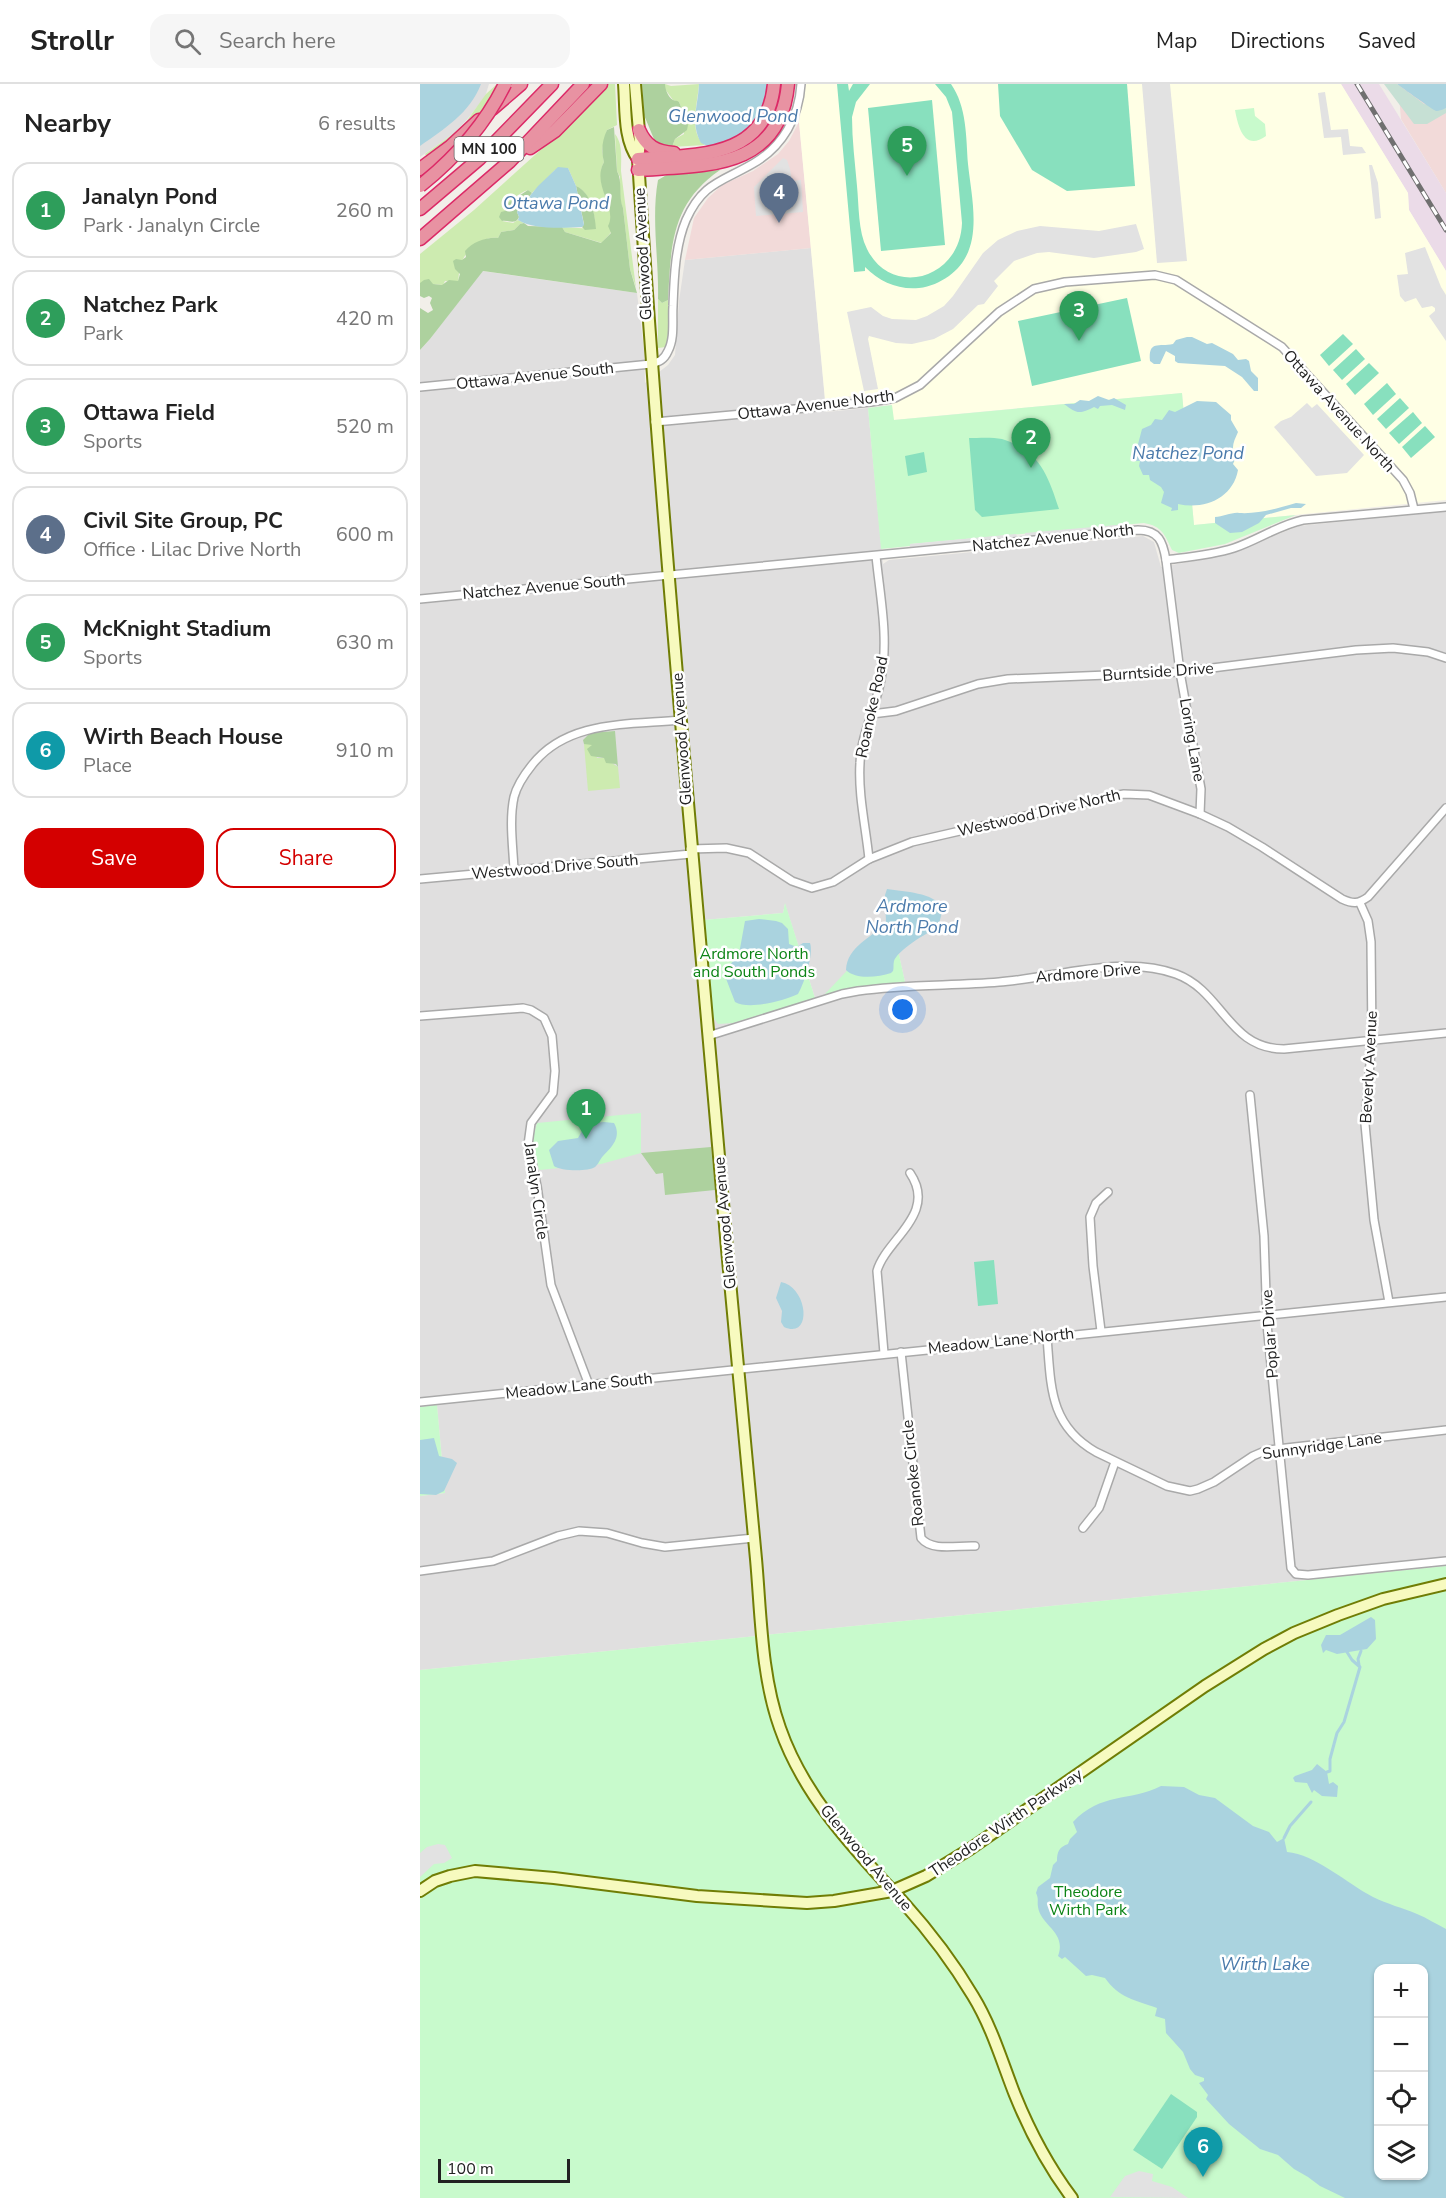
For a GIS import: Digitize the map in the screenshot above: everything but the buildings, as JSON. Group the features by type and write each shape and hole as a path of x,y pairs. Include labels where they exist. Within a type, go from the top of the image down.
{"highway":[{"path":"420,186 444,166 468,141 505,84"},
{"path":"420,168 451,146 521,84"},
{"name":"MN 100","path":"420,209 479,159 552,84"},
{"name":"MN 100","path":"420,239 509,162 583,84"},
{"path":"509,162 555,131 602,84"},
{"path":"638,165 657,159 720,151 734,146 748,137 766,113 771,102 774,84"},
{"path":"657,159 728,162 751,151 766,137 777,122 784,107 788,84"},
{"path":"639,130 644,142 657,159"}],"street":[{"name":"Glenwood Avenue","path":"635,84 651,364 691,852 768,1679 782,1733 801,1774 817,1800 846,1838 928,1932 971,1993 991,2030 1014,2093 1039,2148 1072,2198"},
{"path":"651,364 663,359 672,343 678,256 685,224 695,204 713,184 759,160 779,141 795,116 801,84"},
{"name":"Glenwood Avenue","path":"625,89 629,143 638,165"},
{"name":"Ottawa Avenue North","path":"656,422 895,398 920,385 1004,308 1034,289 1065,282 1155,274 1176,280 1282,347 1402,480 1410,493 1414,509"},
{"name":"Ottawa Avenue South","path":"420,387 651,364"},
{"path":"1166,560 1236,548 1303,520 1446,507"},
{"name":"Natchez Avenue North","path":"669,576 1138,530 1146,530 1159,536 1164,546 1166,560"},
{"name":"Roanoke Road","path":"869,859 860,763 881,678 885,651 876,556"},
{"name":"Loring Lane","path":"1166,560 1180,672 1201,789 1200,814"},
{"name":"Natchez Avenue South","path":"420,599 669,576"},
{"name":"Burntside Drive","path":"872,714 896,711 961,688 992,681 1180,672 1356,650 1412,649 1446,658"},
{"path":"514,870 512,821 514,796 523,777 546,750 564,738 587,729 680,720"},
{"name":"Westwood Drive North","path":"691,852 726,848 749,853 792,881 812,888 833,882 869,859 912,842 1124,794 1149,795 1200,814 1263,847 1342,899 1350,903 1360,903"},
{"path":"1360,903 1368,897 1446,808"},
{"name":"Westwood Drive South","path":"420,879 691,852"},
{"name":"Beverly Avenue","path":"1360,903 1370,930 1372,1039 1365,1124 1374,1220 1389,1302"},
{"name":"Ardmore Drive","path":"708,1036 858,991 1002,982 1086,970 1129,967 1165,970 1190,980 1206,993 1244,1036 1268,1048 1284,1049 1446,1033"},
{"name":"Janalyn Circle","path":"420,1016 523,1008 538,1014 549,1026 555,1062 554,1087 550,1098 531,1123 528,1145 537,1186 551,1285 589,1385"},
{"name":"Poplar Drive","path":"1250,1095 1264,1236 1267,1315 1290,1564 1293,1572 1308,1575 1446,1561"},
{"path":"738,1370 884,1353 877,1271 879,1263 908,1226 914,1212 917,1199 916,1185 910,1173"},
{"path":"1101,1331 1090,1217 1096,1203 1108,1192"},
{"name":"Meadow Lane North","path":"884,1353 1446,1297"},
{"name":"Sunnyridge Lane","path":"1047,1337 1053,1398 1064,1424 1075,1438 1115,1462 1167,1486 1190,1491 1198,1489 1214,1482 1260,1452 1279,1448 1446,1430"},
{"name":"Roanoke Circle","path":"901,1352 921,1538 924,1543 933,1546 975,1546"},
{"name":"Meadow Lane South","path":"420,1402 738,1370"},
{"path":"1083,1528 1099,1508 1115,1462"},
{"path":"420,1571 493,1561 558,1536 579,1532 607,1533 665,1547 754,1538"},
{"name":"Theodore Wirth Parkway","path":"420,1891 435,1881 475,1871 554,1878 697,1896 807,1903 892,1891 926,1876 970,1849 1205,1686 1264,1649 1294,1633 1338,1615 1383,1599 1446,1584"}],"shaded area":[{"path":"420,84 489,84 485,97 465,122 453,134 420,157"},
{"path":"806,84 1341,84 1408,193 1409,210 1446,271 1446,500 1194,525 1182,393 893,420 890,392 825,399 799,122"},
{"path":"1142,84 1170,84 1187,261 1157,263"},
{"path":"1341,84 1379,84 1446,193 1446,271 1409,210 1408,193"},
{"path":"1384,84 1397,84 1424,104 1446,108 1446,113 1427,124 1414,124"},
{"path":"1398,84 1446,84 1446,193 1401,119"},
{"path":"1325,92 1331,130 1348,129 1350,146 1362,147 1366,153 1343,155 1341,137 1324,138 1318,93"},
{"path":"799,122 811,248 685,260 694,218 708,198 722,185 753,171 778,154 789,141"},
{"path":"783,158 787,160 792,181 801,180 803,212 756,216 754,187"},
{"path":"1369,165 1372,165 1378,183 1381,218 1375,219"},
{"path":"1136,224 1144,249 1136,252 1094,258 1049,252 1037,253 1014,261 994,281 998,286 984,304 978,305 953,329 934,339 912,344 896,343 869,336 878,389 864,391 847,312 871,307 883,316 892,319 916,320 927,316 944,306 953,296 983,253 998,240 1017,231 1040,226 1099,231"},
{"path":"1425,247 1446,295 1446,341 1429,316 1435,308 1432,306 1422,308 1416,298 1405,302 1400,296 1397,275 1408,274 1405,253"},
{"path":"811,248 826,412 868,408 883,564 889,560 1143,536 1154,542 1161,567 1226,555 1299,526 1385,517 1446,505 1446,1566 420,1670 420,1496 445,1493 437,1406 420,1407 420,350 482,271 637,293 644,350 645,383 668,365 675,355 685,260","holes":["785,904 815,998 713,1018 703,920 783,913","892,924 905,982 854,987 826,995"]},
{"path":"1307,403 1312,408 1317,404 1364,455 1347,473 1316,476 1274,427 1291,417"},
{"path":"1127,524 1127,527 910,547 910,544 1016,534 1017,536 1025,535 1025,533"},
{"path":"445,1845 452,1858 444,1863 434,1864 420,1877 420,1853 427,1847"},
{"path":"1139,2171 1153,2174 1152,2181 1172,2187 1188,2198 1110,2197 1125,2176"}],"green space":[{"path":"499,84 479,118 427,157 425,154 466,122 486,94"},
{"path":"607,84 615,84 617,125 607,130 602,150 604,162 601,180 613,225 611,232 602,243 565,232 562,227 595,229 594,217 585,193 576,186 568,168 555,170 532,193 528,190 514,198 502,221 513,223 518,220 524,223 514,230 501,232 498,238 482,241 468,252 461,263 458,282 445,281 443,285 420,283 420,254 474,210 555,137"},
{"path":"642,84 665,84 670,97 679,102 684,114 682,118 688,125 687,130 675,139 672,147 656,144 644,115"},
{"path":"665,84 671,86 699,84 695,125 700,140 705,145 672,147 675,139 684,134 682,118 684,114 679,102 673,100 665,89"},
{"path":"837,84 848,84 849,91 853,84 870,84 856,102 852,117 860,226 867,249 878,264 892,274 907,277 923,276 937,269 950,258 958,242 962,223 952,112 946,97 935,84 951,84 960,102 965,122 973,224 968,253 949,276 931,285 904,288 883,281 865,267 865,271 854,272"},
{"path":"998,84 1127,84 1135,186 1067,191 1032,170 1000,116"},
{"path":"932,100 945,245 881,251 868,108"},
{"path":"1254,108 1255,116 1265,124 1266,136 1252,141 1243,135 1235,110"},
{"path":"614,127 617,171 630,269 637,293 483,271 420,350 420,308 428,313 433,310 430,303 432,298 420,296 420,283 429,279 433,284 442,285 449,280 458,281 460,274 455,269 453,261 466,257 465,251 472,245 484,239 498,238 501,232 514,230 524,223 528,226 562,227 565,232 601,243 611,233 608,226 610,212 602,188 601,171 604,162 602,150 604,138 607,130"},
{"path":"615,134 620,147 636,288 630,269 623,208 620,201"},
{"path":"720,170 704,183 683,212 677,227 670,261 668,300 662,303 658,299 655,224 658,180 670,173"},
{"path":"576,186 589,198 596,229 585,230 582,227 584,224"},
{"path":"528,190 532,193 517,212 518,219 514,222 502,221 499,217 501,212 505,211 508,203"},
{"path":"1127,298 1141,361 1032,386 1018,321"},
{"path":"658,299 662,303 668,300 668,340 666,347 658,348"},
{"path":"1343,334 1353,344 1329,366 1320,355"},
{"path":"1356,349 1365,359 1342,380 1333,370"},
{"path":"1369,363 1379,373 1355,395 1346,384"},
{"path":"1387,383 1396,394 1373,415 1364,404"},
{"path":"1182,393 1194,525 1296,515 1225,544 1179,553 1172,550 1159,529 1144,523 910,544 910,546 881,549 868,408 892,405 894,420"},
{"path":"1400,398 1409,408 1386,429 1377,419"},
{"path":"1413,412 1422,423 1399,444 1389,433"},
{"path":"1425,426 1435,437 1411,458 1402,447"},
{"path":"969,438 1002,439 1025,450 1040,465 1046,475 1059,509 982,517 975,510"},
{"path":"924,452 927,472 908,476 905,456"},
{"path":"615,731 618,767 616,764 606,763 604,758 591,756 587,749 592,745 584,744 583,740 590,733"},
{"path":"584,744 592,744 597,758 604,758 618,767 620,788 588,791"},
{"name":"Ardmore North and South Ponds","path":"785,903 815,998 733,1023 718,1024 712,1015 703,920 783,913"},
{"name":"Ardmore North and South Ponds","path":"892,923 905,982 854,987 824,995"},
{"path":"641,1113 641,1153 601,1164 539,1170 532,1141 537,1123"},
{"path":"711,1147 715,1190 665,1195 663,1173 656,1174 641,1153"},
{"path":"994,1260 998,1304 978,1306 974,1262"},
{"path":"437,1405 445,1493 420,1496 420,1407"},
{"name":"Theodore Wirth Park","path":"1446,1566 1446,2198 420,2198 420,1670"},
{"path":"1171,2094 1197,2112 1197,2117 1162,2169 1133,2150"}],"water":[{"path":"420,84 481,84 463,112 447,127 420,146"},
{"name":"Glenwood Pond","path":"699,84 789,84 774,124 748,147 735,150 710,147 701,143 695,121"},
{"path":"1397,84 1446,84 1446,108 1436,111"},
{"name":"Ottawa Pond","path":"558,167 568,168 576,186 584,225 582,227 549,228 518,220 517,212 538,186"},
{"path":"1187,337 1207,344 1212,343 1233,354 1238,360 1249,361 1251,371 1258,378 1258,391 1254,391 1242,377 1225,366 1178,363 1175,361 1175,356 1166,351 1160,364 1150,361 1153,347 1173,344 1176,340"},
{"path":"1098,396 1109,400 1114,398 1126,405 1125,410 1112,405 1078,412 1064,404 1074,404 1080,400 1089,401"},
{"name":"Natchez Pond","path":"1197,401 1216,402 1231,415 1231,420 1238,432 1234,441 1233,448 1236,457 1233,464 1238,470 1230,488 1216,500 1198,505 1178,504 1178,510 1171,511 1172,508 1161,503 1164,492 1161,487 1150,480 1149,475 1143,475 1139,466 1140,461 1136,461 1134,449 1137,448 1142,429 1151,425 1155,419 1162,420 1169,410 1175,412"},
{"path":"1296,503 1306,504 1301,508 1291,508 1266,515 1259,523 1242,532 1230,533 1215,523 1215,517 1233,513 1261,512"},
{"name":"Ardmore North Pond","path":"887,889 933,899 943,908 938,928 906,947 896,957 891,973 861,976 850,973 846,970 847,962 855,948 886,922 885,895"},
{"path":"759,919 782,923 788,929 789,944 797,947 803,943 810,943 810,961 798,994 766,1004 741,1004 735,1002 725,976 729,966 739,954 745,921"},
{"path":"614,1123 617,1133 613,1145 596,1166 586,1170 574,1170 554,1166 549,1150 558,1141 578,1138 586,1124"},
{"path":"781,1282 790,1286 797,1293 804,1311 800,1326 793,1329 784,1327 781,1322 782,1311 776,1298"},
{"path":"434,1438 439,1456 452,1459 457,1463 444,1491 436,1495 420,1494 420,1440"},
{"path":"1371,1617 1375,1620 1376,1639 1367,1649 1337,1654 1326,1650 1323,1653 1321,1645 1326,1635 1340,1635"},
{"path":"1317,1764 1327,1772 1329,1784 1333,1782 1338,1786 1337,1797 1322,1796 1314,1790 1312,1793 1307,1783 1295,1782 1293,1778 1295,1776 1312,1770"},
{"name":"Wirth Lake","path":"1161,1786 1184,1787 1199,1795 1215,1798 1253,1826 1269,1832 1277,1842 1284,1838 1287,1852 1309,1858 1373,1897 1421,1916 1446,1929 1446,2198 1345,2198 1320,2186 1278,2155 1260,2149 1229,2124 1206,2099 1208,2095 1199,2083 1204,2081 1204,2078 1195,2075 1190,2069 1183,2052 1166,2033 1165,2019 1155,2016 1157,2008 1122,1994 1105,1978 1086,1976 1065,1957 1062,1959 1058,1956 1059,1941 1040,1914 1036,1893 1038,1887 1050,1878 1059,1850 1068,1844 1077,1832 1073,1822 1094,1806"}],"waterway":[{"path":"1359,1665 1358,1659 1361,1651"},
{"path":"1327,1772 1330,1771 1330,1759 1337,1733 1344,1722 1360,1667 1347,1652"},
{"path":"1284,1838 1290,1826 1311,1802"}],"railway":[{"path":"1357,84 1446,230"}],"place":[{"name":"McKnight Stadium","path":"907,176"},
{"name":"Civil Site Group, PC","path":"779,223"},
{"name":"Ottawa Field","path":"1079,341"},
{"name":"Natchez Park","path":"1031,468"},
{"name":"Janalyn Pond","path":"586,1139"},
{"name":"Wirth Beach House","path":"1203,2177"}]}
